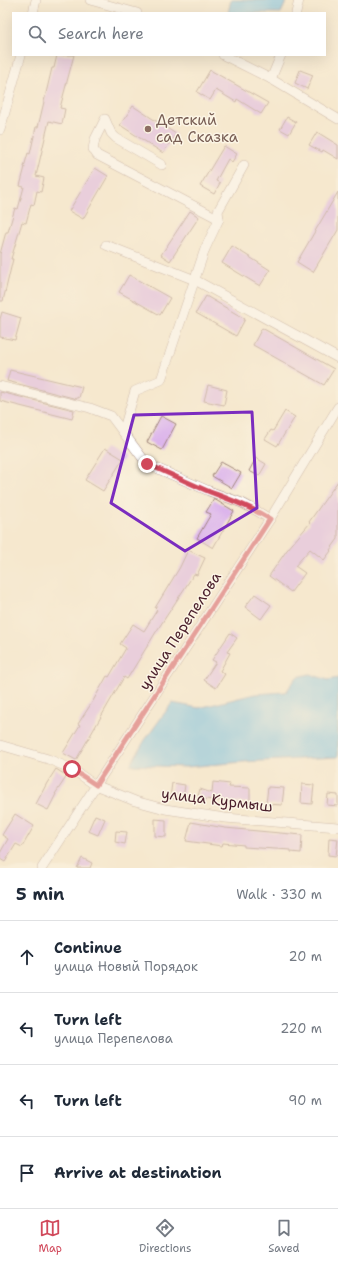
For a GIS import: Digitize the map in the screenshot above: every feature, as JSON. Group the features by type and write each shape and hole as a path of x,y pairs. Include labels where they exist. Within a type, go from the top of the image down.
{"street":[{"path":"90,0 133,12"},
{"path":"296,12 299,0"},
{"path":"0,130 21,56"},
{"path":"225,56 271,79 338,119"},
{"path":"271,79 281,56"},
{"path":"162,164 116,138 111,133 105,119 95,139 93,149 97,155 219,219"},
{"path":"122,432 135,391 161,380 205,249 219,219 218,211 244,165"},
{"path":"106,245 195,280 338,358"},
{"path":"0,386 90,408 111,416 147,464 209,491 242,503 270,519"},
{"name":"улица Перепелова","path":"42,868 270,519 338,407"},
{"name":"улица Курмыш","path":"0,745 48,759 72,769 96,785 135,801 165,809 225,818 338,827"}],"highlighted area":[{"path":"252,412 257,508 185,551 111,503 134,415"}],"water":[{"path":"231,0 287,0 281,12 228,12"},
{"path":"310,674 328,680 338,678 338,757 242,762 186,767 130,765 145,740 172,703 199,708 255,694 286,692 297,677"}],"building":[{"path":"57,56 74,56 60,108 65,109 62,124 49,121 36,176 44,178 41,192 37,191 34,205 31,204 26,223 22,222 11,259 13,259 3,301 0,301 0,254 15,208 18,209 24,187 20,186 24,167 28,153 30,154 52,68 54,68"},
{"path":"210,70 268,103 261,114 237,99 236,102 216,90 210,100 197,92"},
{"path":"300,70 313,75 307,89 295,83"},
{"name":"Детский сад Сказка","path":"133,106 176,134 163,153 120,125"},
{"path":"287,117 296,122 289,134 280,129"},
{"path":"317,132 338,145 338,159 323,150 322,152 309,145"},
{"path":"224,146 237,154 232,162 228,159 216,181 220,183 214,194 200,186"},
{"path":"95,168 108,176 83,219 69,211"},
{"path":"338,192 338,230 313,272 297,262"},
{"path":"190,211 199,217 170,261 161,255"},
{"path":"232,246 270,270 260,286 222,263"},
{"path":"129,275 170,298 160,315 119,292"},
{"path":"206,296 245,319 236,336 196,313"},
{"path":"2,312 21,318 15,340 0,337 0,319"},
{"path":"262,328 334,369 324,385 253,345"},
{"path":"10,370 82,387 79,398 77,397 77,399 7,381"},
{"path":"208,385 227,390 224,405 204,401"},
{"path":"0,392 74,410 72,419 0,401"},
{"path":"285,411 295,417 277,446 265,439 271,430 273,431"},
{"path":"161,416 176,424 162,450 147,442"},
{"path":"105,448 123,459 103,491 85,480"},
{"path":"256,458 266,464 259,476 249,471"},
{"path":"221,462 241,473 232,488 212,476"},
{"path":"338,481 338,539 324,560 310,549 295,566 305,573 291,592 269,576 287,550 310,523 309,522"},
{"path":"214,499 234,511 213,548 197,538 211,514 206,512"},
{"path":"188,550 205,558 197,575 194,574 127,679 124,677 76,760 63,753 80,725 78,724 126,648 120,644 133,624 144,631 157,610 155,608 180,567"},
{"path":"255,594 271,605 261,619 245,607"},
{"path":"230,633 237,638 227,652 230,653 220,671 225,674 216,688 204,680 216,662 212,660"},
{"path":"56,769 67,776 55,794 48,810 36,804"},
{"path":"213,782 230,784 229,787 250,788 250,803 205,799 204,802 197,800 200,789 212,793"},
{"path":"172,783 185,785 183,799 170,798"},
{"path":"302,784 314,785 312,804 301,803"},
{"path":"268,787 284,788 282,805 266,804"},
{"path":"328,794 338,795 338,806 327,805"},
{"path":"15,814 34,826 22,847 16,844 5,862 0,859 0,853 8,839 2,835"},
{"path":"95,815 105,819 98,835 88,831"},
{"path":"155,819 166,820 166,837 155,836"},
{"path":"191,822 225,828 302,835 301,853 291,852 291,850 244,847 244,845 223,843 222,846 186,841"},
{"path":"116,831 127,832 125,844 115,842"},
{"path":"329,838 338,839 336,856 328,855"},
{"path":"82,858 92,863 90,868 77,868"}],"place":[{"name":"Детский сад Сказка","path":"148,129"}],"route":[{"path":"72,769 96,785 270,519 242,503 209,491 147,464"}]}
